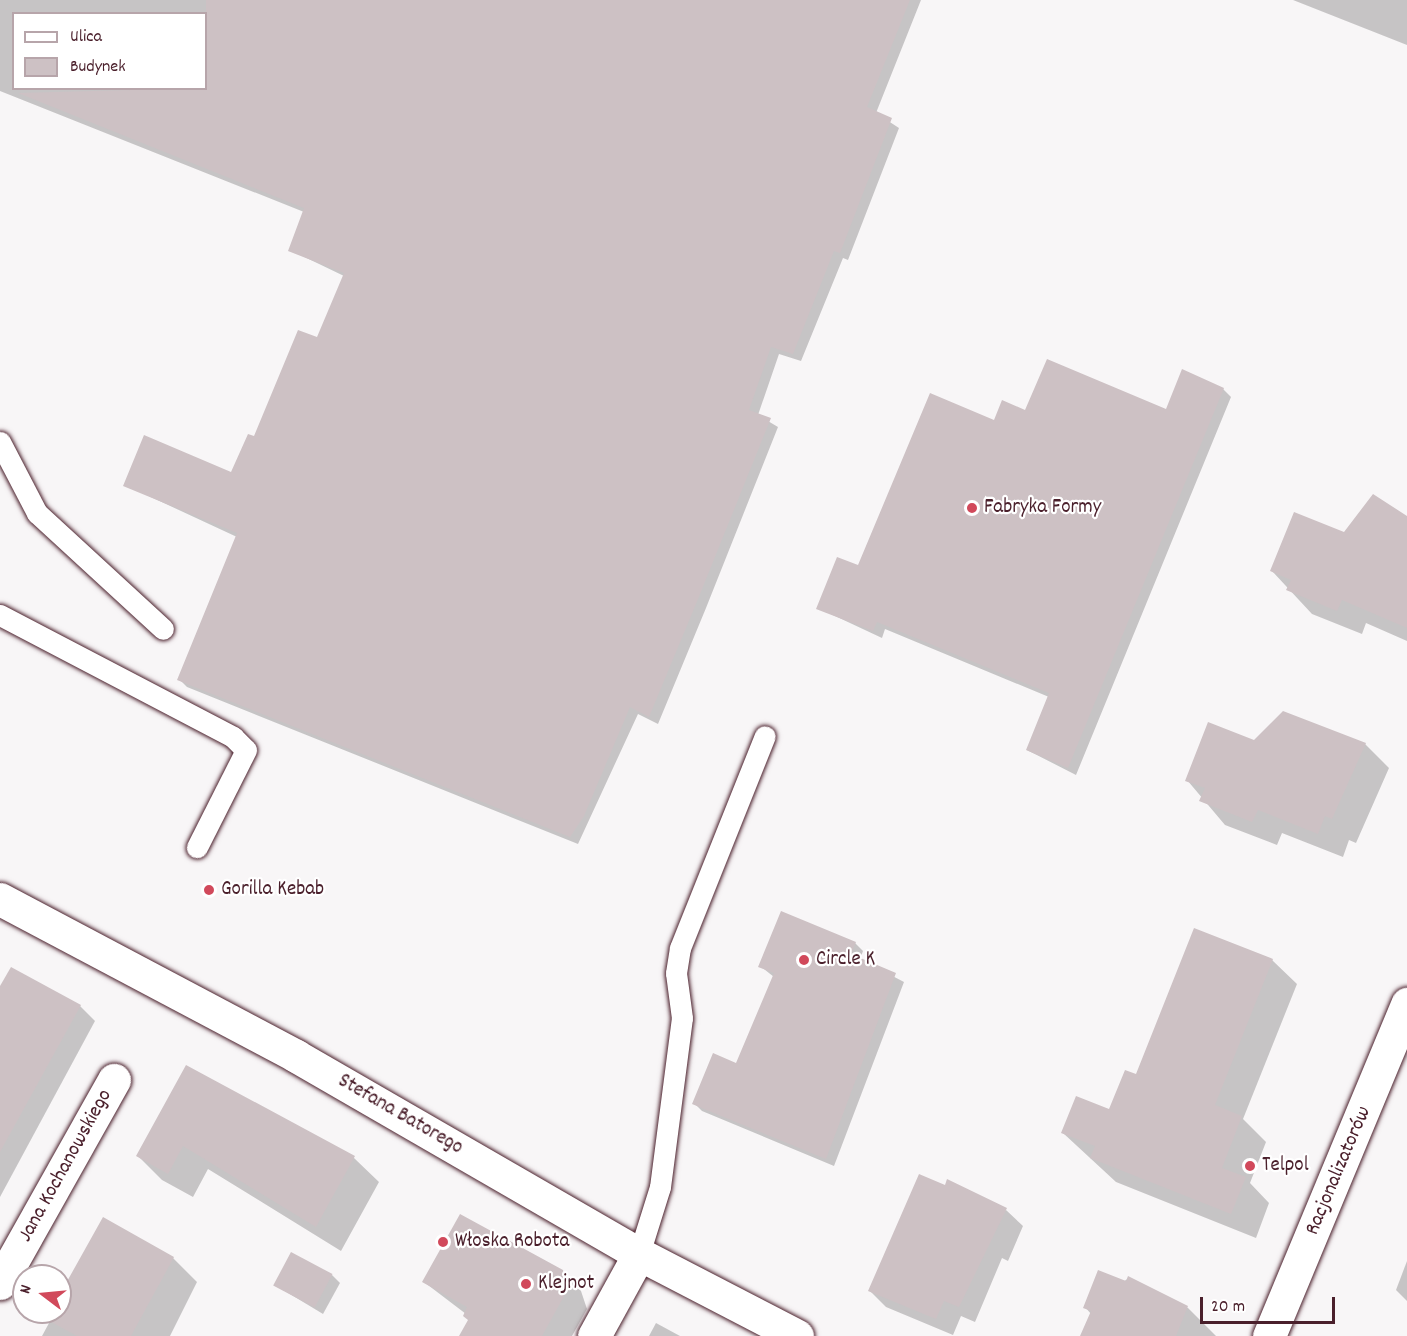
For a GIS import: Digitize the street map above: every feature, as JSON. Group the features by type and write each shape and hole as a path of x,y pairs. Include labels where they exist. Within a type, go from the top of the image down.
{"street":[{"name":"Stefana Batorego","path":"0,899 296,1056 639,1254 797,1336"},
{"name":"Racjonalizatorów","path":"1269,1336 1407,1004"},
{"name":"Jana Kochanowskiego","path":"0,1283 114,1080"},
{"path":"594,1336 639,1254"}],"lane":[{"path":"0,442 37,513 163,628"},
{"path":"0,615 233,738 246,750 197,847"},
{"path":"639,1254 660,1187 682,1018 676,973 680,948 765,736"}],"building":[{"path":"206,0 910,0 867,107 892,118 840,253 834,251 793,354 771,347 749,410 771,418 698,599 649,717 630,707 584,816 570,837 177,680 237,533 123,486 144,435 231,472 248,434 254,436 298,330 317,337 344,273 288,251 304,208 18,93 207,90"},
{"path":"1047,359 1166,409 1182,369 1224,388 1068,768 1026,750 1049,693 877,622 873,631 816,609 837,557 858,565 930,393 994,420 1002,400 1025,410"},
{"path":"1373,494 1407,516 1407,628 1342,600 1337,611 1286,590 1291,580 1270,571 1294,512 1344,532"},
{"path":"1283,711 1366,743 1332,819 1325,816 1318,834 1258,810 1252,822 1199,801 1205,788 1185,781 1208,722 1254,740"},
{"path":"781,911 856,942 851,954 896,973 826,1159 692,1104 713,1053 736,1063 774,973 758,967"},
{"path":"1194,928 1273,959 1215,1105 1242,1116 1222,1168 1246,1177 1231,1214 1090,1158 1095,1146 1061,1133 1076,1096 1109,1109 1125,1070 1136,1074"},
{"path":"11,967 81,1005 0,1152 0,986"},
{"path":"186,1065 355,1156 316,1227 183,1146 168,1174 136,1156"},
{"path":"919,1174 945,1185 947,1179 1007,1208 959,1307 944,1301 936,1319 868,1291"},
{"path":"460,1214 563,1270 568,1289 542,1336 459,1336 468,1320 463,1316 467,1307 422,1282"},
{"path":"103,1217 174,1257 131,1336 77,1336 55,1324 72,1324 72,1273"},
{"path":"291,1252 332,1274 315,1308 273,1286"},
{"path":"1098,1270 1126,1281 1128,1276 1188,1306 1176,1336 1080,1336 1091,1311 1083,1308"}],"place":[{"name":"Fabryka Formy","path":"972,508"},
{"name":"Gorilla Kebab","path":"209,890"},
{"name":"Circle K","path":"804,960"},
{"name":"Telpol","path":"1250,1166"},
{"name":"Włoska Robota","path":"443,1242"},
{"name":"Klejnot","path":"526,1284"}]}
